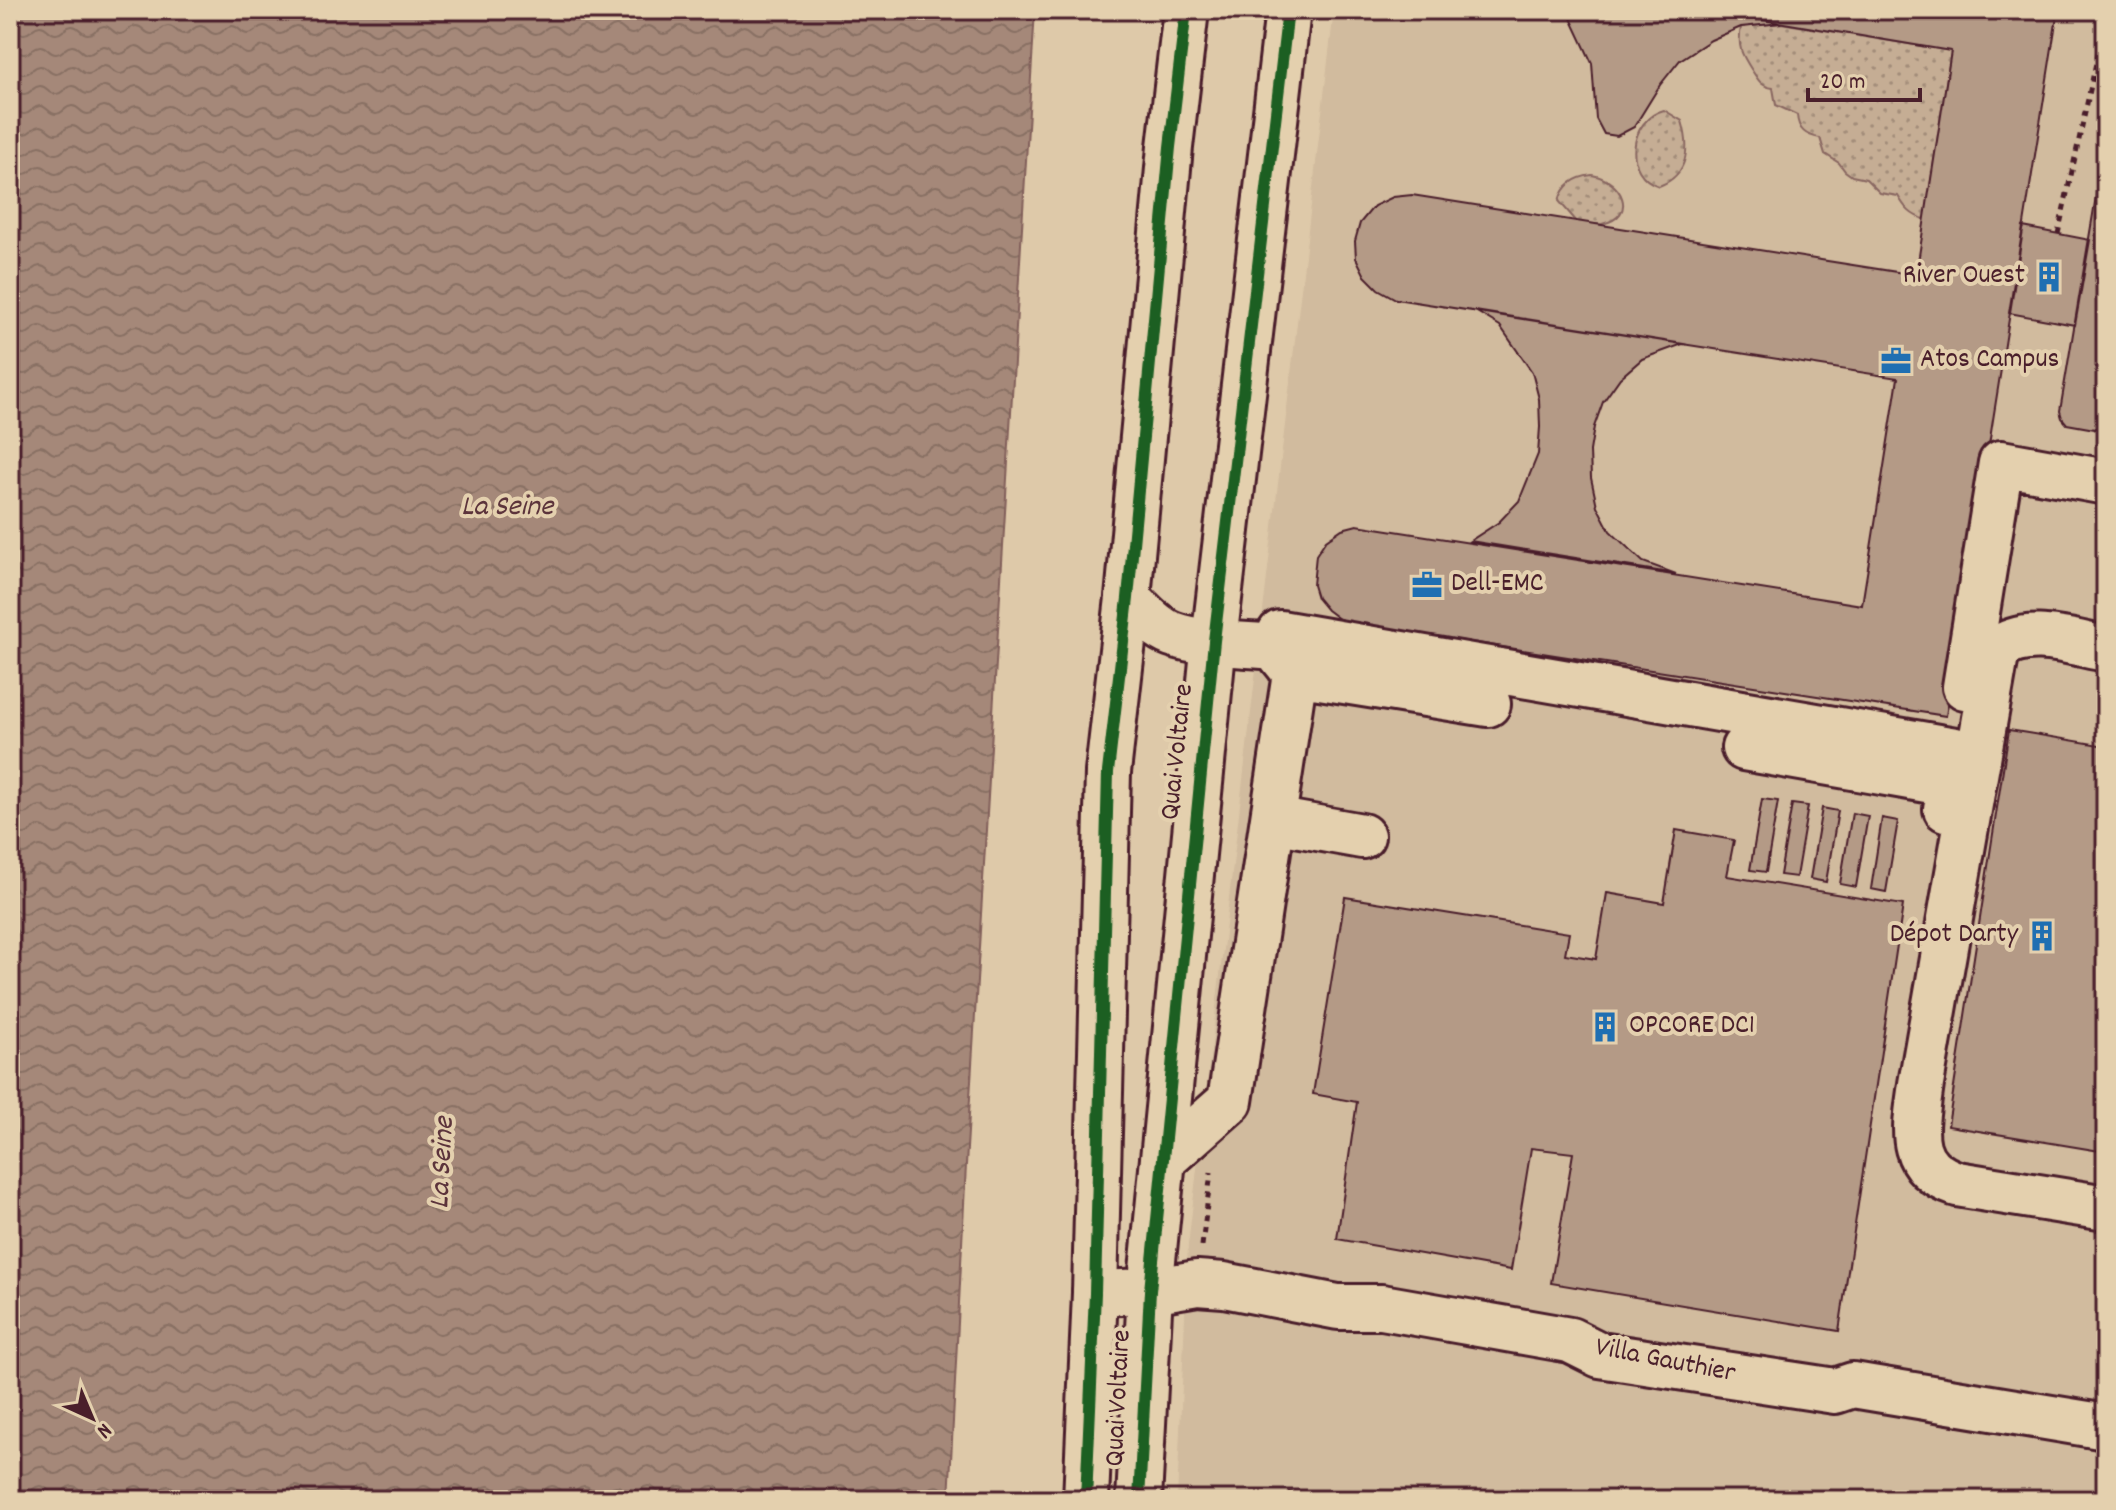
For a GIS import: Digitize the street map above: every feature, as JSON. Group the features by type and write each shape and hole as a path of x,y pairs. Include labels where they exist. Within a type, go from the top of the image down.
{"main road":[{"name":"Quai Voltaire","path":"1086,1500 1095,1293 1108,772 1186,10"},
{"name":"Quai Voltaire","path":"1139,1500 1150,1291 1214,641 1288,10"},
{"path":"1950,781 2001,463 2106,482"},
{"path":"1128,598 1158,626 1172,634 1274,647 1295,673 1488,704"},
{"path":"1280,633 1950,781"},
{"path":"2106,649 2029,637 2007,642 1997,650 1921,1084 1915,1140 1928,1167 1944,1180 2106,1208"},
{"path":"1163,1160 1230,1101 1295,673"},
{"path":"1744,748 1950,781"},
{"path":"1273,820 1362,836"},
{"name":"Villa Gauthier","path":"1095,1293 1150,1291 1197,1283 1224,1285 1338,1307 1382,1307 1570,1340 1600,1355 1835,1391 1853,1385 2106,1427"}],"path":[{"path":"2058,234 2106,18"}],"shaded area":[{"path":"1334,10 2106,10 2106,1500 1177,1500 1188,1245"},
{"path":"1781,23 1951,51 1925,219 1909,211 1898,196 1880,193 1866,179 1845,171 1825,154 1820,138 1804,131 1797,115 1776,105 1773,88 1761,83 1743,56 1740,34 1741,27"},
{"path":"1664,110 1682,121 1686,149 1677,174 1659,186 1639,171 1634,147 1643,124 1652,115"},
{"path":"1592,175 1611,184 1622,198 1620,214 1602,224 1577,222 1559,201 1571,183"}],"water":[{"name":"La Seine","path":"10,10 1035,10 949,1500 10,1500"}],"building":[{"path":"1563,10 1706,10 1781,23 1741,27 1711,40 1680,60 1634,127 1617,136 1604,134 1596,119 1592,63 1570,16"},
{"name":"Atos Campus","path":"1706,10 2058,10 1946,716 1343,622 1317,598 1313,585 1316,555 1326,540 1342,529 1357,525 1862,605 1898,378 1396,299 1378,289 1365,276 1356,258 1355,241 1360,223 1374,206 1393,197 1412,195 1916,275 1951,51"},
{"path":"2106,137 2106,431 2067,424 2060,411"},
{"name":"River Ouest","path":"2023,227 2090,240 2075,325 2009,313"},
{"path":"1475,311 1683,344 1642,359 1620,378 1603,402 1590,451 1591,478 1597,506 1610,531 1643,562 1676,574 1470,541 1499,522 1519,501 1538,454 1540,427 1539,399 1532,372 1500,326"},
{"name":"Dépot Darty","path":"2009,730 2106,746 2106,1152 1948,1126"},
{"path":"1762,799 1778,801 1766,872 1750,870"},
{"path":"1792,804 1808,806 1796,877 1780,875"},
{"path":"1822,808 1838,811 1826,882 1810,879"},
{"path":"1852,813 1868,816 1856,887 1840,884"},
{"path":"1882,818 1898,821 1886,892 1871,889"},
{"name":"OPCORE DC1","path":"1676,830 1734,840 1727,876 1903,905 1839,1331 1551,1283 1573,1153 1531,1148 1511,1270 1337,1239 1357,1102 1313,1094 1345,897 1569,933 1565,954 1596,959 1607,893 1664,903"},
{"path":"1289,1492 1341,1500 1287,1500"}],"cycle path":[{"path":"1086,1500 1095,1293 1108,772 1186,10"},
{"path":"1139,1500 1150,1291 1214,641 1288,10"}],"place":[{"name":"River Ouest","path":"2049,277"},
{"name":"Atos Campus","path":"1896,361"},
{"name":"Dell-EMC","path":"1427,585"},
{"name":"Dépot Darty","path":"2042,936"},
{"name":"OPCORE DC1","path":"1605,1027"}]}
